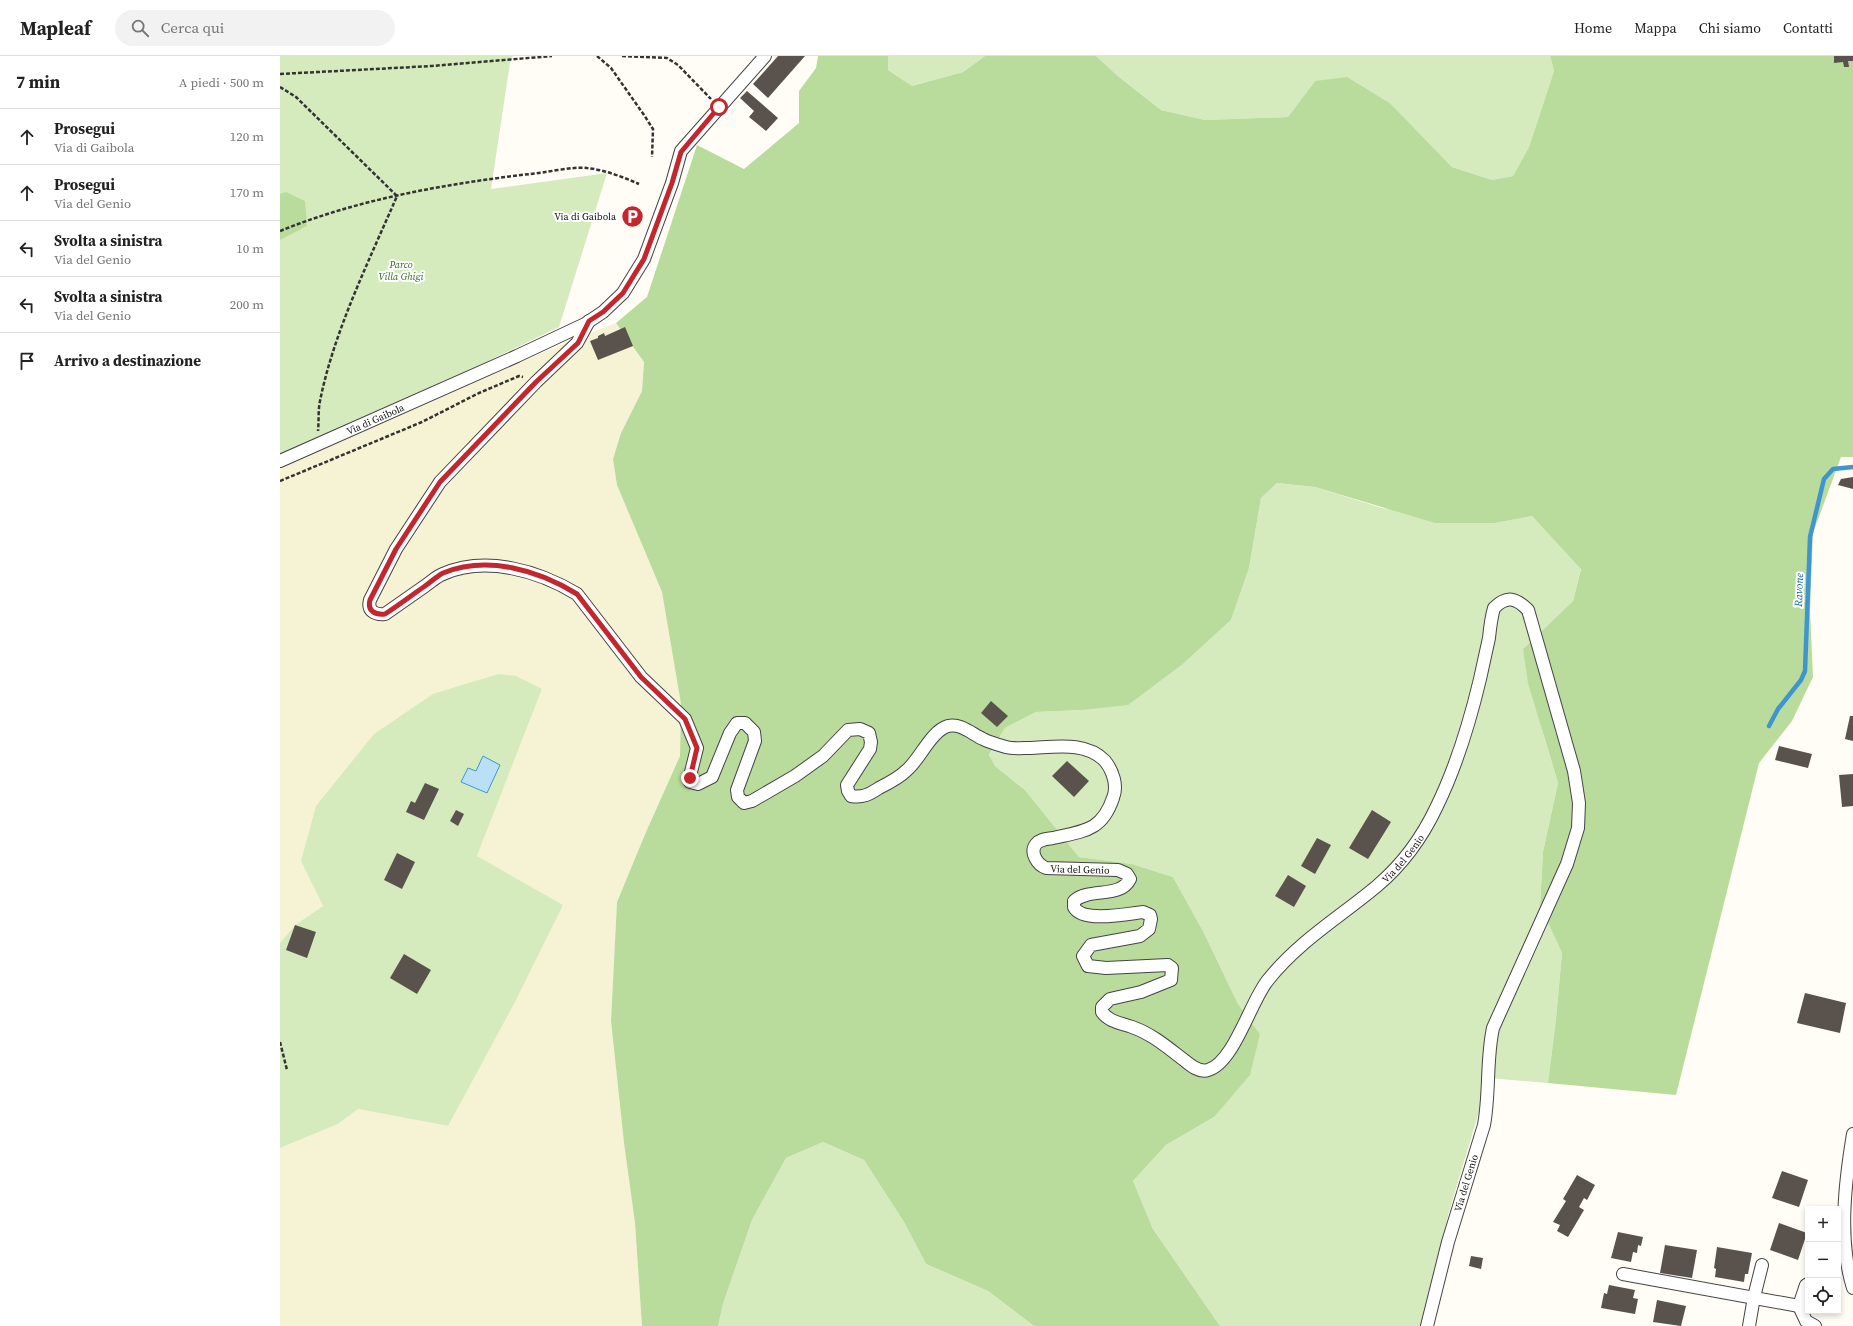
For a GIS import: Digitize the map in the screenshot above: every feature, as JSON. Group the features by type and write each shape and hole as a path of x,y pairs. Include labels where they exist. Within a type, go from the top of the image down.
{"street":[{"name":"Via di Gaibola","path":"280,461 518,356 589,321 603,312 623,293 644,259 672,183 681,152 765,56"},
{"name":"Via del Genio","path":"589,321 578,343 536,382 440,482 396,549 370,600 368,605 371,611 377,615 385,614 442,574 480,565 504,566 542,577 567,588 577,594 641,677 685,719 697,748 690,782 698,784 712,777 730,733 737,723 745,723 754,732 754,742 737,790 738,797 744,803 752,801 795,776 823,756 848,730 860,728 869,733 871,742 870,749 847,785 851,796 860,797 897,778 908,770 938,732 948,726 961,727 984,740 1008,748 1077,747 1089,750 1106,762 1114,777 1114,795 1108,812 1102,820 1085,831 1042,840 1036,844 1034,850 1035,859 1039,865 1046,868 1118,870 1127,874 1130,879 1126,886 1119,890 1083,895 1074,900 1074,907 1082,914 1092,916 1143,912 1150,915 1151,919 1149,929 1140,936 1091,945 1083,956 1084,961 1088,966 1106,968 1168,965 1172,968 1171,980 1141,992 1110,999 1102,1007 1102,1012 1105,1017 1155,1037 1192,1067 1200,1070 1208,1071 1219,1064 1227,1054 1238,1037 1266,981 1283,962 1320,929 1378,885 1395,869 1418,839 1437,807 1451,776 1476,695 1494,608 1501,602 1512,599 1520,602 1528,610 1574,771 1579,803 1578,828 1567,864 1493,1028 1488,1048 1487,1108 1484,1125 1448,1242 1426,1326"},
{"path":"1853,1134 1850,1153 1842,1264 1853,1288"},
{"path":"1749,1326 1754,1297 1762,1266"},
{"path":"1623,1274 1799,1306"},
{"path":"1805,1288 1799,1306 1806,1320 1815,1326"}],"path":[{"path":"280,74 432,66 552,56"},
{"path":"597,56 610,68 644,115 652,129 652,157"},
{"path":"622,56 667,58 678,65 719,107"},
{"path":"280,86 296,97 397,196"},
{"path":"280,231 312,218 397,196 485,180 586,168 625,178 639,184"},
{"path":"317,445 320,402 334,352 356,290 397,196"},
{"path":"280,481 422,422 479,393 518,376 536,382"},
{"path":"280,1042 287,1070"}],"shaded area":[{"path":"616,323 644,362 642,391 621,433 613,459 617,484 662,592 681,704 680,756 617,902 611,1021 624,1143 635,1223 642,1326 280,1326 280,1148 338,1124 358,1109 448,1126 562,905 477,856 542,689 498,674 478,680 301,861 323,906 295,925 280,943 280,466 553,348"}],"green space":[{"name":"Parco Villa Ghigi","path":"280,56 513,56 510,63 491,189 607,173 559,327 280,461"},
{"path":"818,56 888,56 888,70 912,86 963,72 985,56 1096,56 1119,77 1161,110 1205,120 1288,117 1315,81 1347,77 1391,104 1452,167 1492,180 1513,176 1529,147 1554,71 1550,56 1853,56 1853,457 1841,457 1813,533 1810,611 1813,677 1792,721 1759,763 1676,1095 1548,1083 1562,953 1540,905 1543,852 1558,783 1528,683 1523,649 1573,601 1581,569 1532,516 1495,523 1435,523 1315,487 1277,483 1261,498 1249,568 1231,620 1184,663 1128,705 1082,710 1036,712 1005,728 989,755 995,766 1025,790 1079,857 1132,864 1173,877 1204,933 1238,1004 1260,1034 1250,1075 1214,1117 1166,1145 1133,1181 1153,1229 1220,1326 1034,1326 988,1291 926,1264 904,1222 864,1160 823,1142 786,1158 752,1220 723,1304 718,1326 642,1326 635,1223 624,1143 611,1021 617,902 680,756 681,704 662,592 617,485 613,459 621,433 642,391 644,362 616,323 647,297 697,145 744,169 799,123 799,91 816,68"},
{"path":"888,56 985,56 963,72 912,86 888,70"},
{"path":"1096,56 1550,56 1554,71 1529,147 1513,176 1492,180 1452,167 1391,104 1315,81 1288,117 1205,120 1161,110 1119,77"},
{"path":"286,192 305,201 307,226 280,240 280,194"},
{"path":"1277,483 1315,487 1382,508 1495,523 1532,516 1581,568 1573,601 1523,649 1544,737 1558,783 1543,852 1540,904 1562,953 1548,1083 1489,1078 1449,1212 1422,1326 1220,1326 1153,1229 1133,1181 1166,1145 1214,1117 1260,1034 1238,1004 1204,933 1173,877 1132,864 1079,857 1025,790 995,766 989,756 1005,728 1036,712 1082,710 1184,663 1231,620 1249,568 1261,498"},
{"path":"498,674 516,676 542,689 477,856 563,905 515,1002 448,1126 358,1109 338,1124 280,1148 280,943 295,925 323,906 301,861 316,806 374,734 433,694"},
{"path":"823,1142 864,1160 904,1222 926,1264 988,1291 1034,1326 718,1326 723,1304 752,1220 786,1158"}],"water":[{"path":"483,756 500,765 487,793 461,782 468,768 476,771"}],"building":[{"path":"778,56 805,56 768,98 753,84"},
{"path":"1834,56 1853,56 1853,61 1848,61 1849,67 1844,67 1843,62 1834,63"},
{"path":"747,91 778,118 766,131 749,117 754,111 740,98"},
{"path":"625,327 633,346 598,360 590,341 598,338 598,336 604,333 605,336"},
{"path":"1853,477 1853,489 1838,485 1841,479"},
{"path":"991,701 1008,716 997,727 981,713"},
{"path":"1850,716 1853,716 1853,741 1845,739"},
{"path":"1779,746 1812,754 1808,768 1775,760"},
{"path":"1067,761 1089,781 1074,797 1052,776"},
{"path":"1853,774 1853,806 1842,807 1839,775"},
{"path":"425,783 439,789 424,820 406,812 411,801 415,803"},
{"path":"456,810 464,814 458,826 450,821"},
{"path":"1372,810 1391,822 1368,859 1349,848"},
{"path":"1317,838 1331,845 1315,874 1301,866"},
{"path":"397,853 415,862 402,889 384,880"},
{"path":"1288,875 1306,886 1294,907 1275,896"},
{"path":"295,925 316,932 307,958 286,950"},
{"path":"404,954 431,970 417,994 390,978"},
{"path":"1805,993 1846,1003 1840,1033 1797,1023"},
{"path":"1782,1171 1808,1180 1799,1207 1772,1198"},
{"path":"1577,1175 1595,1185 1587,1200 1584,1198 1579,1207 1584,1210 1568,1237 1557,1231 1560,1225 1553,1222 1566,1201 1563,1199"},
{"path":"1779,1223 1805,1232 1805,1239 1798,1260 1770,1250"},
{"path":"1618,1232 1643,1237 1641,1246 1638,1245 1637,1253 1633,1252 1631,1262 1611,1258"},
{"path":"1665,1245 1697,1250 1692,1278 1660,1273"},
{"path":"1717,1247 1752,1253 1748,1274 1745,1274 1744,1282 1715,1277 1716,1269 1714,1268"},
{"path":"1471,1256 1483,1258 1481,1269 1469,1266"},
{"path":"1609,1285 1635,1290 1633,1298 1638,1299 1635,1314 1601,1308 1604,1293 1607,1294"},
{"path":"1657,1300 1686,1306 1681,1326 1653,1322"}],"waterway":[{"name":"Ravone","path":"1769,726 1778,709 1801,680 1805,671 1810,537 1824,479 1833,469 1853,467"}],"place":[{"name":"Via di Gaibola","path":"632,216"}],"route":[{"path":"690,778 697,748 685,719 641,677 577,594 567,588 542,577 504,566 480,565 442,574 385,614 377,615 371,611 368,605 396,549 440,482 536,382 578,343 589,321 603,312 623,293 644,259 672,183 681,152 719,107"}]}
